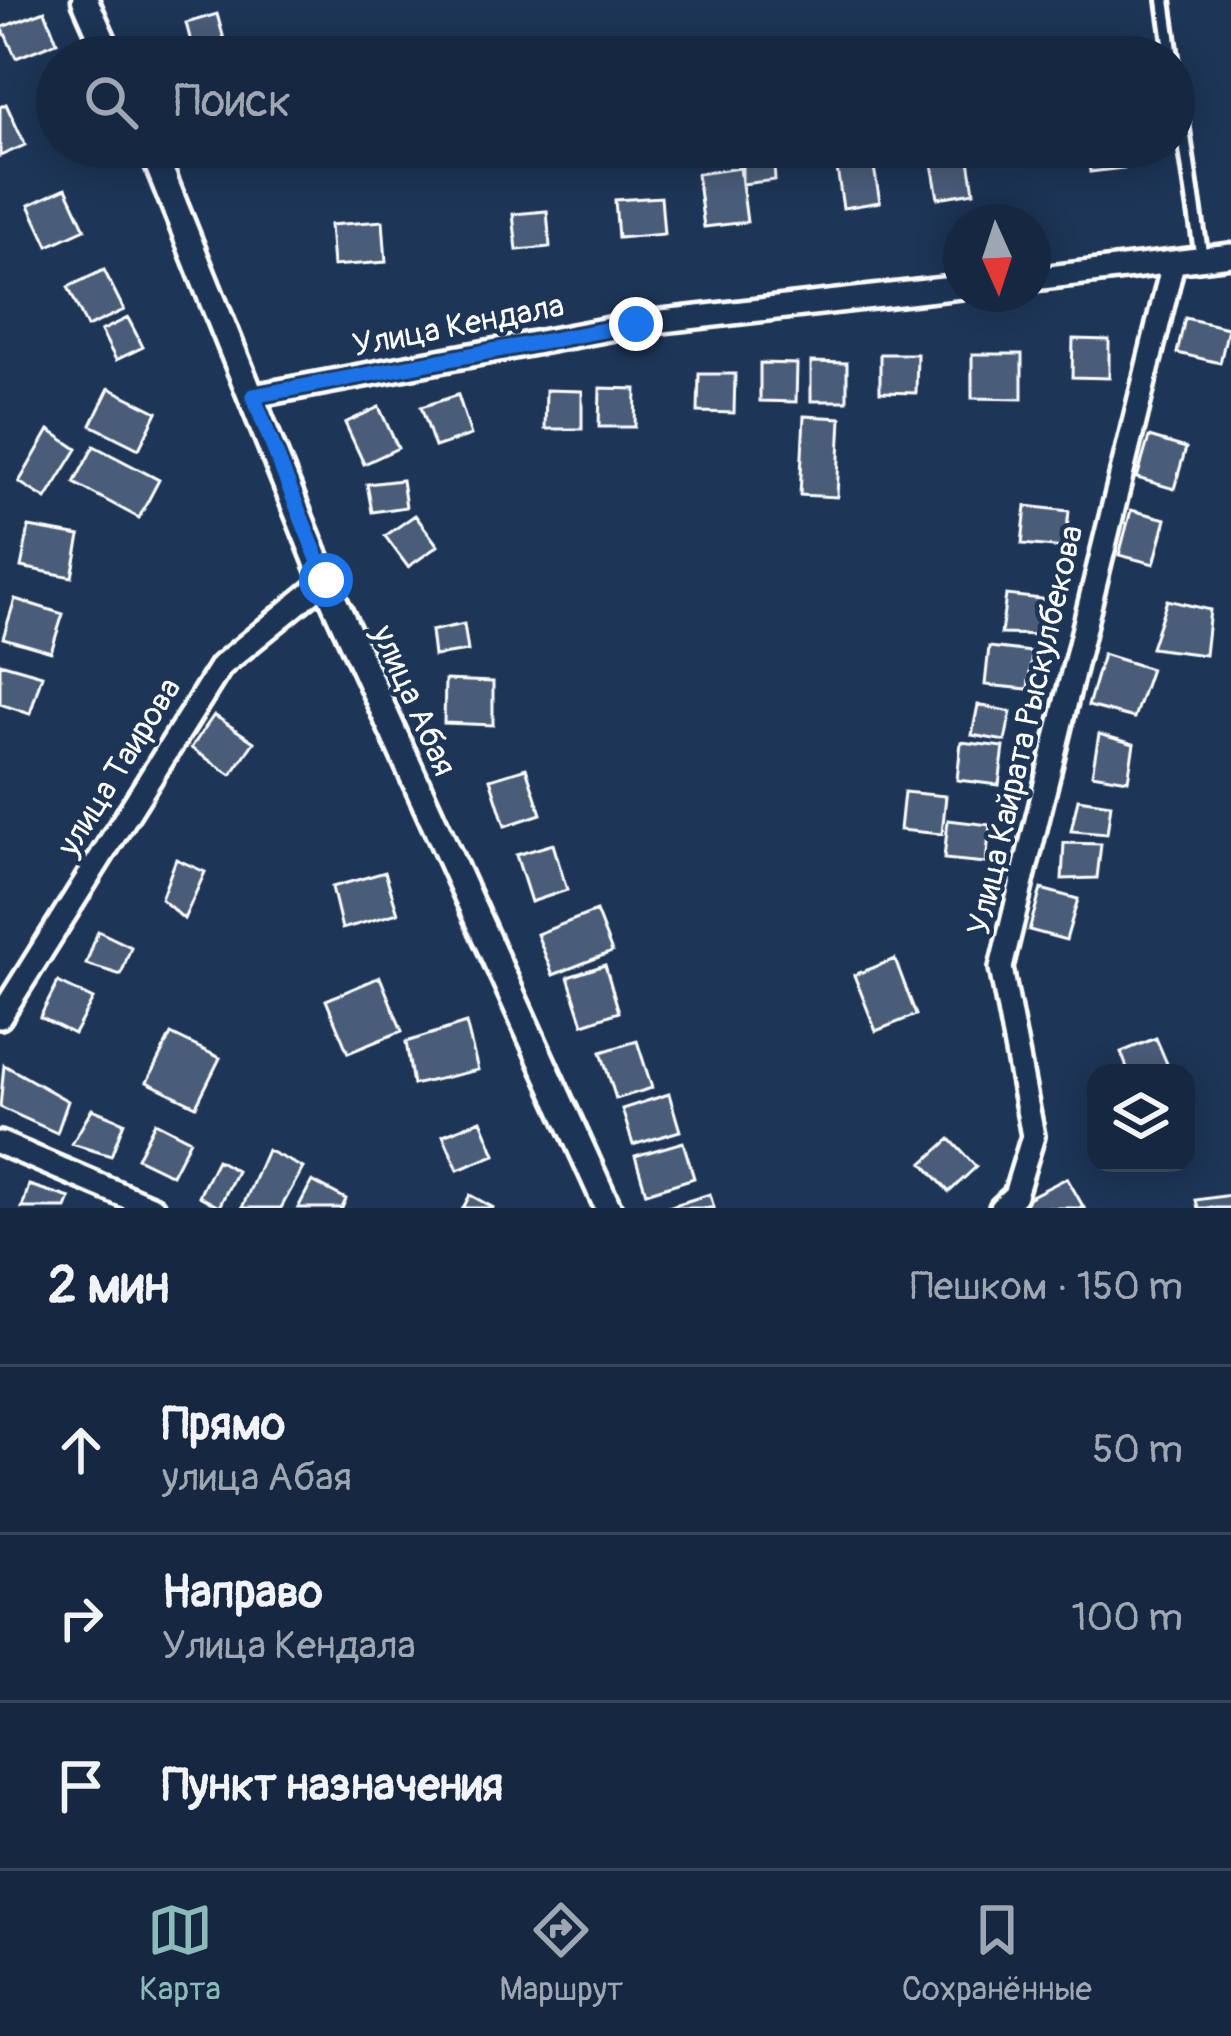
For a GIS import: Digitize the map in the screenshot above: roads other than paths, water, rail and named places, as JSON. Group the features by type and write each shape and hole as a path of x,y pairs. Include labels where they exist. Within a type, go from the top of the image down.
{"street":[{"path":"85,0 101,36"},
{"name":"улица Абая","path":"160,168 326,580 608,1208"},
{"path":"1051,277 1231,254"},
{"name":"Улица Кайрата Рыскулбекова","path":"1001,1208 1016,1195 1033,1136 1001,968 1173,263"},
{"name":"Улица Кендала","path":"253,396 636,324 943,289"},
{"name":"улица Таирова","path":"0,1017 221,666 326,580"},
{"path":"0,1143 153,1208"}],"lane":[{"path":"1164,0 1169,36"},
{"path":"1189,168 1202,259"}]}
